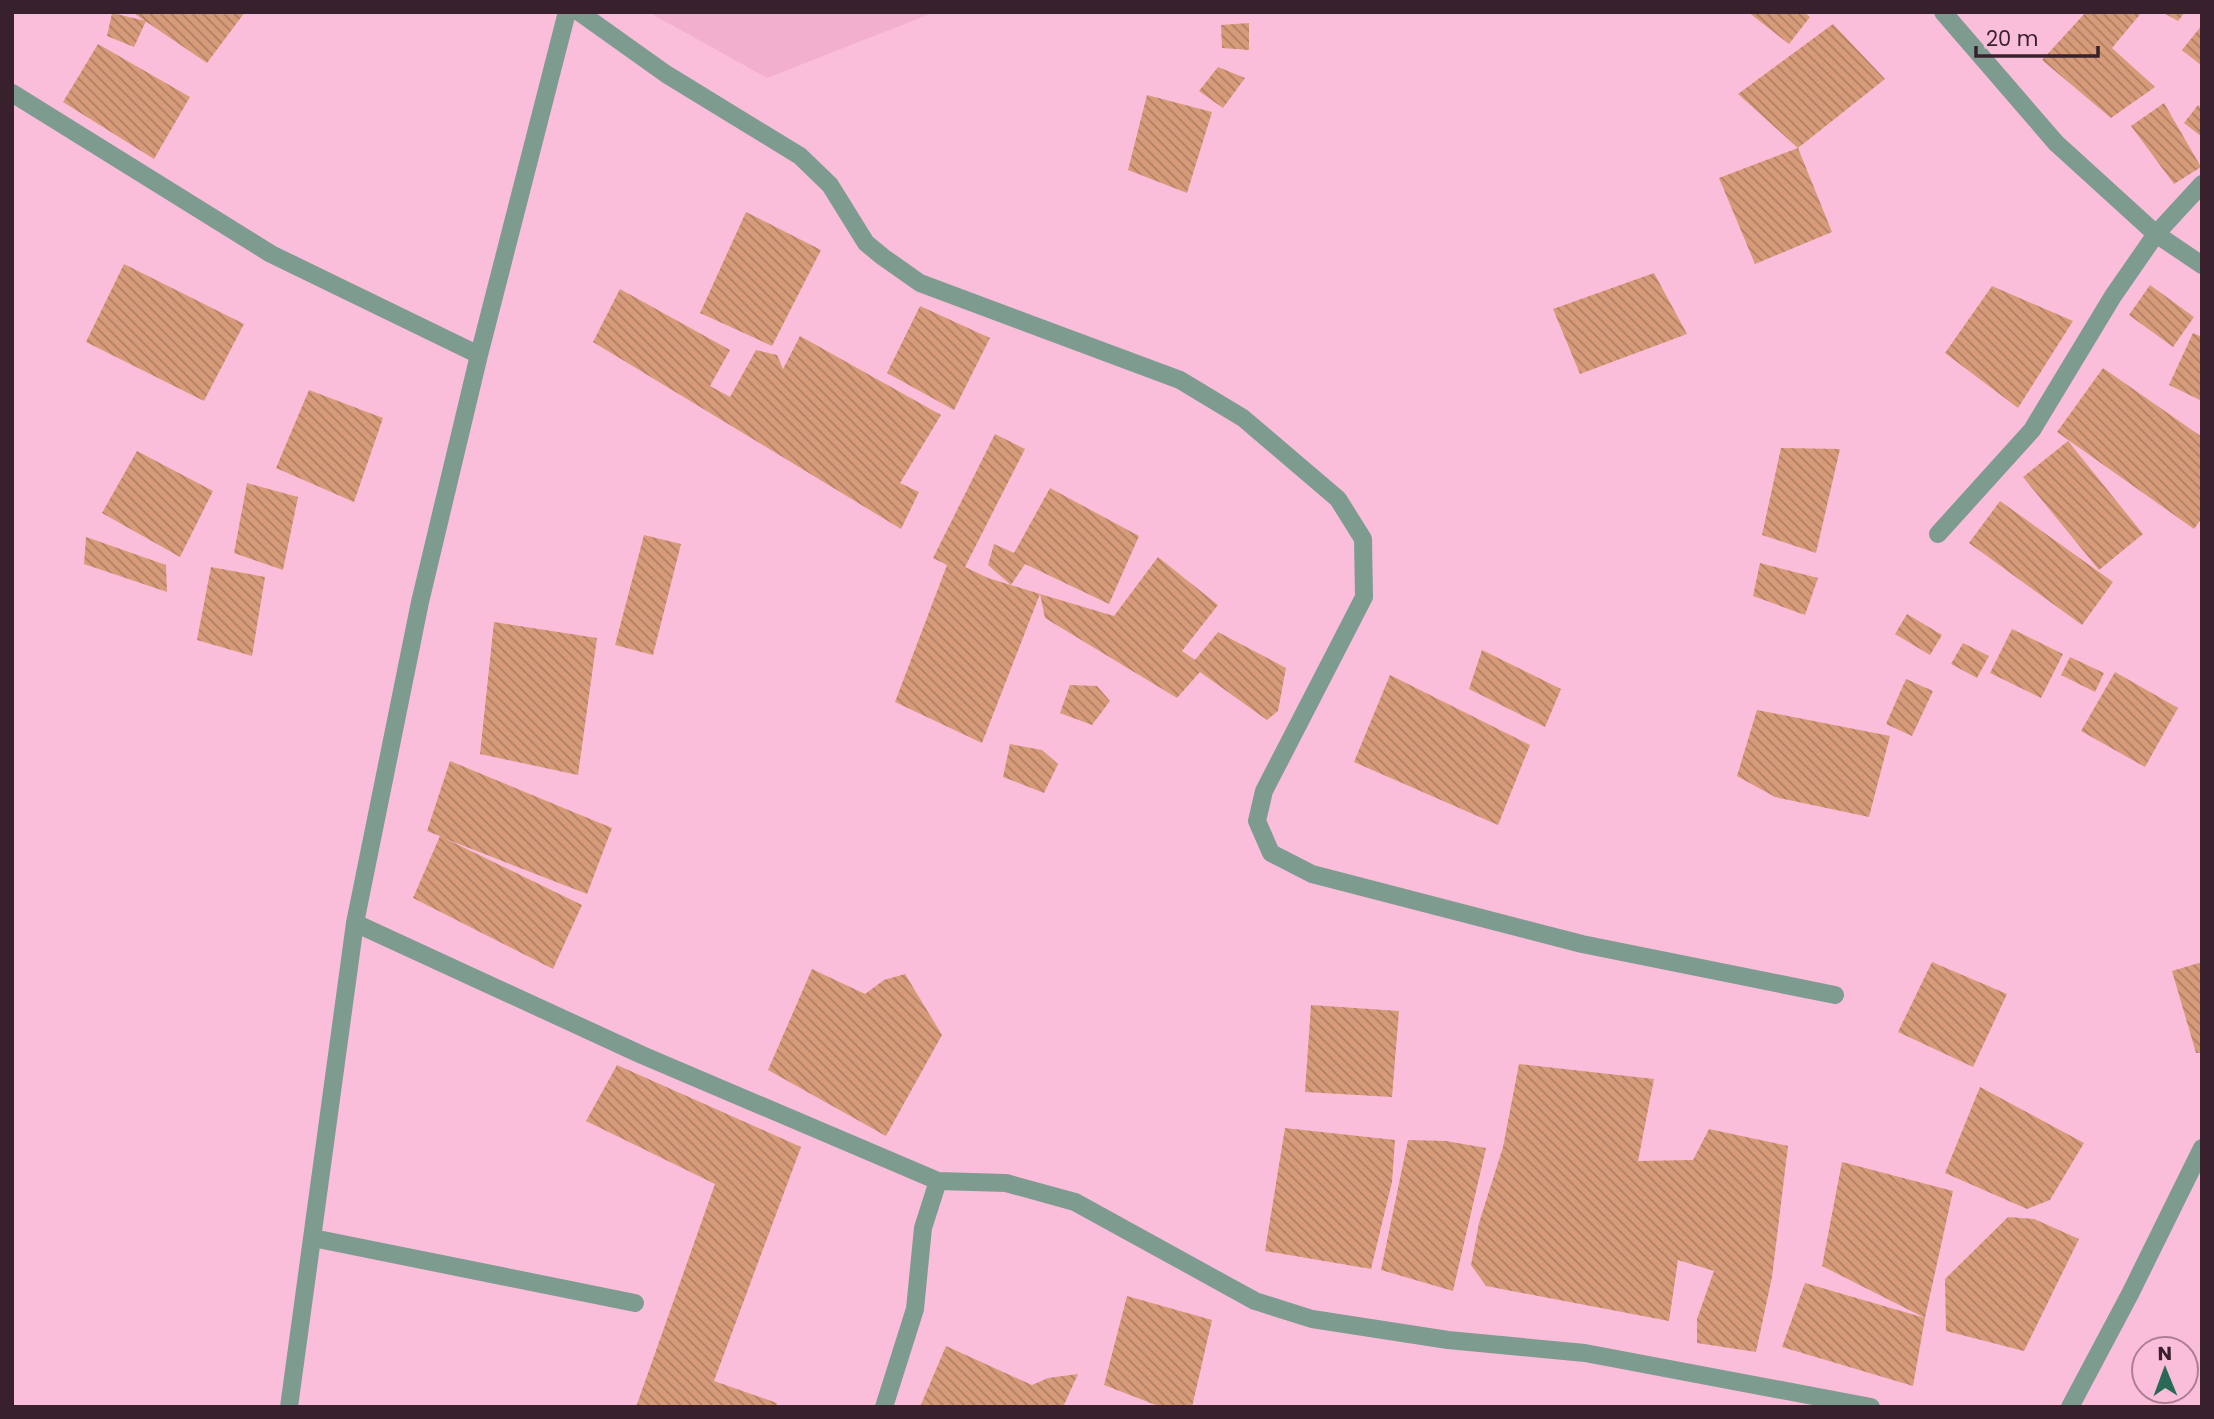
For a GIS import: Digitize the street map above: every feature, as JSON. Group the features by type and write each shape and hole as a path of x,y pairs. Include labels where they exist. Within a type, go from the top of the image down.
{"street":[{"path":"289,1407 355,923 421,601 479,355 567,12"},
{"path":"579,12 666,74 800,156 830,185 866,243 920,283 1180,380 1243,418 1338,499 1363,539 1364,597 1264,791 1256,821 1271,853 1312,874 1582,944 1835,995"},
{"path":"1943,12 2056,143 2156,234 2202,265"},
{"path":"12,93 271,254 479,355"},
{"path":"1938,534 2032,430 2113,296 2156,234 2202,184"},
{"path":"355,923 642,1055 938,1181 1006,1183 1075,1202 1255,1301 1312,1319 1448,1340 1585,1353 1871,1407"},
{"path":"2070,1407 2130,1294 2202,1148"},
{"path":"884,1407 915,1309 923,1228 938,1181"},
{"path":"313,1238 635,1303"}],"shaded area":[{"path":"648,12 935,12 767,78"}],"building":[{"path":"132,12 245,12 207,63"},
{"path":"1748,12 1804,12 1810,17 1789,44"},
{"path":"2086,12 2142,12 2112,48 2155,87 2111,118 2042,60"},
{"path":"2162,12 2185,12 2178,21"},
{"path":"112,13 146,21 134,47 107,36"},
{"path":"1249,23 1249,50 1222,48 1221,25"},
{"path":"1833,24 1885,79 1798,148 1738,94"},
{"path":"2202,25 2202,66 2182,50"},
{"path":"98,44 190,97 154,159 63,102"},
{"path":"1218,67 1245,78 1223,108 1199,91"},
{"path":"1147,95 1212,112 1187,193 1128,170"},
{"path":"2164,103 2201,167 2174,184 2131,126"},
{"path":"2198,105 2202,108 2202,137 2184,123"},
{"path":"1798,148 1832,232 1755,264 1719,178"},
{"path":"746,212 821,250 772,346 700,313"},
{"path":"124,264 244,324 204,401 86,342"},
{"path":"1654,273 1687,334 1580,374 1553,309"},
{"path":"2150,285 2194,317 2173,347 2129,315"},
{"path":"1992,286 2073,321 2018,408 1945,353"},
{"path":"620,289 730,350 710,386 730,397 756,350 777,355 783,369 800,336 941,415 900,483 919,492 901,529 593,342"},
{"path":"920,306 990,338 954,410 887,373"},
{"path":"2193,333 2202,337 2202,401 2169,385"},
{"path":"2103,368 2202,437 2202,518 2194,529 2057,432"},
{"path":"309,390 383,418 354,502 276,468"},
{"path":"995,434 1025,449 965,567 988,578 1040,594 982,743 895,702 947,565 933,558"},
{"path":"2068,441 2143,534 2099,570 2023,477"},
{"path":"1781,448 1840,449 1816,553 1762,535"},
{"path":"137,451 213,491 180,557 102,513"},
{"path":"247,483 298,497 283,570 234,553"},
{"path":"1050,488 1139,536 1109,604 1025,564 1011,585 988,565 994,544 1014,553"},
{"path":"2000,501 2113,582 2082,625 1969,543"},
{"path":"644,535 681,544 653,655 615,645"},
{"path":"86,537 166,565 167,592 84,564"},
{"path":"1158,557 1218,605 1182,651 1195,660 1218,632 1286,668 1278,711 1267,720 1200,672 1177,698 1045,618 1040,594 1114,616"},
{"path":"1760,563 1818,578 1805,615 1753,596"},
{"path":"211,567 265,577 252,656 197,640"},
{"path":"1907,614 1942,635 1930,655 1895,634"},
{"path":"494,622 597,638 578,775 480,754"},
{"path":"2012,629 2063,654 2041,698 1990,673"},
{"path":"1963,643 1989,656 1977,678 1951,664"},
{"path":"1482,650 1561,689 1545,727 1469,689"},
{"path":"2070,657 2104,673 2095,692 2061,675"},
{"path":"2115,672 2178,708 2145,767 2081,731"},
{"path":"1390,675 1530,745 1498,825 1354,762"},
{"path":"1906,679 1933,691 1912,736 1886,724"},
{"path":"1070,685 1097,686 1110,701 1092,725 1060,713"},
{"path":"1757,710 1890,736 1869,817 1775,797 1737,776"},
{"path":"1010,744 1042,750 1058,764 1044,793 1003,777"},
{"path":"450,761 612,828 587,894 446,839 582,905 553,969 413,898 440,836 427,831"},
{"path":"1932,962 2007,994 1973,1067 1898,1032"},
{"path":"2202,962 2202,1053 2196,1053 2172,971"},
{"path":"812,969 865,994 884,980 905,974 942,1035 886,1136 768,1070"},
{"path":"1311,1005 1399,1011 1392,1097 1305,1092"},
{"path":"1519,1064 1654,1079 1638,1161 1693,1160 1709,1129 1788,1146 1772,1277 1756,1352 1697,1343 1697,1319 1714,1271 1678,1260 1669,1321 1486,1286 1471,1265 1479,1223 1503,1147"},
{"path":"617,1065 801,1147 714,1381 777,1403 776,1407 636,1407 715,1184 586,1121"},
{"path":"1980,1087 2084,1143 2050,1200 2027,1209 1945,1173"},
{"path":"1285,1128 1395,1140 1392,1182 1371,1269 1265,1251"},
{"path":"1408,1140 1446,1141 1486,1148 1453,1291 1381,1270"},
{"path":"1842,1162 1953,1191 1925,1318 1822,1266"},
{"path":"2008,1217 2034,1219 2079,1239 2024,1351 1946,1331 1945,1279"},
{"path":"1805,1283 1925,1318 1913,1386 1782,1347"},
{"path":"1127,1296 1212,1320 1192,1407 1161,1407 1104,1385"},
{"path":"946,1346 1032,1385 1048,1378 1078,1374 1063,1407 920,1407"}]}
